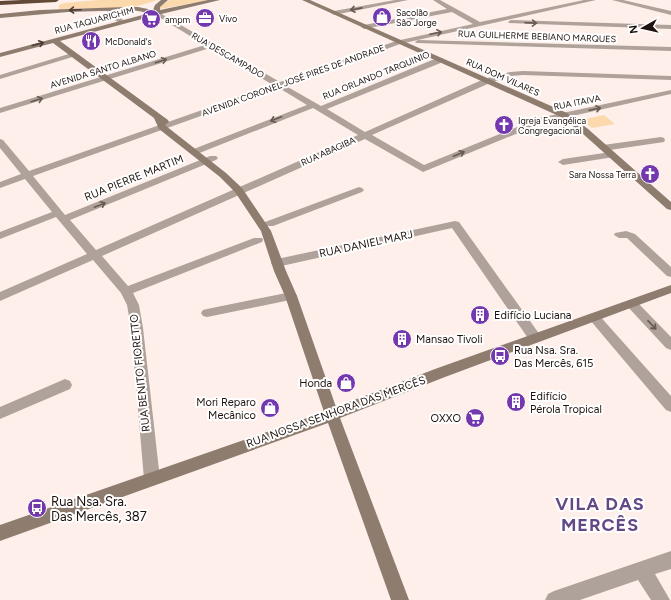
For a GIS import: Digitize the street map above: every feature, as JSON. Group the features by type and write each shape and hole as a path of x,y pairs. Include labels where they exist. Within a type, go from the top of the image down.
{"highway":[{"path":"0,3 56,0"}],"main road":[{"path":"128,9 164,0"},
{"path":"0,16 46,11 128,9 144,9 156,13 157,6 164,0"},
{"name":"RUA TAQUARICHIM","path":"0,55 156,13 217,0"},
{"name":"RUA DOM VILARES","path":"305,0 564,115 671,207"},
{"path":"54,40 158,118 253,195 269,224 290,293 332,414 400,600"},
{"path":"243,188 266,231 280,262"},
{"name":"RUA NOSSA SENHORA DAS MERCÊS","path":"0,533 332,414 671,289"}],"street":[{"path":"334,13 405,0"},
{"path":"436,0 478,24"},
{"name":"AVENIDA CORONEL JOSÉ PIRES DE ANDRADE","path":"0,185 400,42 593,0"},
{"path":"615,0 671,12"},
{"path":"109,10 122,22"},
{"path":"364,27 452,10"},
{"name":"RUA DESCAMPADO","path":"156,13 423,169"},
{"path":"492,22 671,27"},
{"name":"RUA GUILHERME BEBIANO MARQUES","path":"400,42 671,49"},
{"name":"AVENIDA SANTO ALBANO","path":"0,111 211,45"},
{"path":"0,77 75,55"},
{"name":"RUA ORLANDO TARQUINIO","path":"197,150 440,60"},
{"name":"RUA ABAGIBA","path":"0,297 487,81 510,74 523,73 671,78"},
{"name":"RUA ITAIVA","path":"423,169 525,126 564,115 671,92"},
{"path":"603,148 661,140"},
{"name":"RUA BENITO FIORETTO","path":"0,142 61,216 96,254 126,291 132,305 137,328 152,479"},
{"path":"563,162 611,155"},
{"name":"RUA PIERRE MARTIM","path":"0,236 61,216 210,160"},
{"path":"269,224 359,190"},
{"name":"RUA DANIEL MARJ","path":"280,262 455,224 535,338"},
{"path":"619,235 628,234 631,236 671,273"},
{"path":"126,291 258,240"},
{"path":"207,313 290,293"},
{"path":"632,304 671,345"},
{"path":"594,317 671,406"},
{"path":"0,413 65,385"},
{"path":"554,600 671,560"},
{"path":"642,570 661,600"}],"shaded area":[{"path":"99,0 158,0 134,7 59,9 59,5 64,3"},
{"path":"170,0 209,0 160,9 159,6"},
{"path":"604,115 615,124 592,128 581,120"}],"place":[{"name":"Sacolão São Jorge","path":"382,17"},
{"name":"Vivo","path":"205,18"},
{"name":"ampm","path":"151,19"},
{"name":"McDonald's","path":"91,41"},
{"name":"Igreja Evangélica Congregacional","path":"504,125"},
{"name":"Sara Nossa Terra","path":"650,174"},
{"name":"Edifício Luciana","path":"480,315"},
{"name":"Mansao Tivoli","path":"402,339"},
{"name":"Rua Nsa. Sra. Das Mercês, 615","path":"500,356"},
{"name":"Honda","path":"346,383"},
{"name":"Edifício Pérola Tropical","path":"516,402"},
{"name":"Mori Reparo Mecânico","path":"270,408"},
{"name":"OXXO","path":"475,418"},
{"name":"Rua Nsa. Sra. Das Mercês, 387","path":"37,508"}],"district":[{"name":"VILA DAS MERCÊS","path":"600,514"}]}
